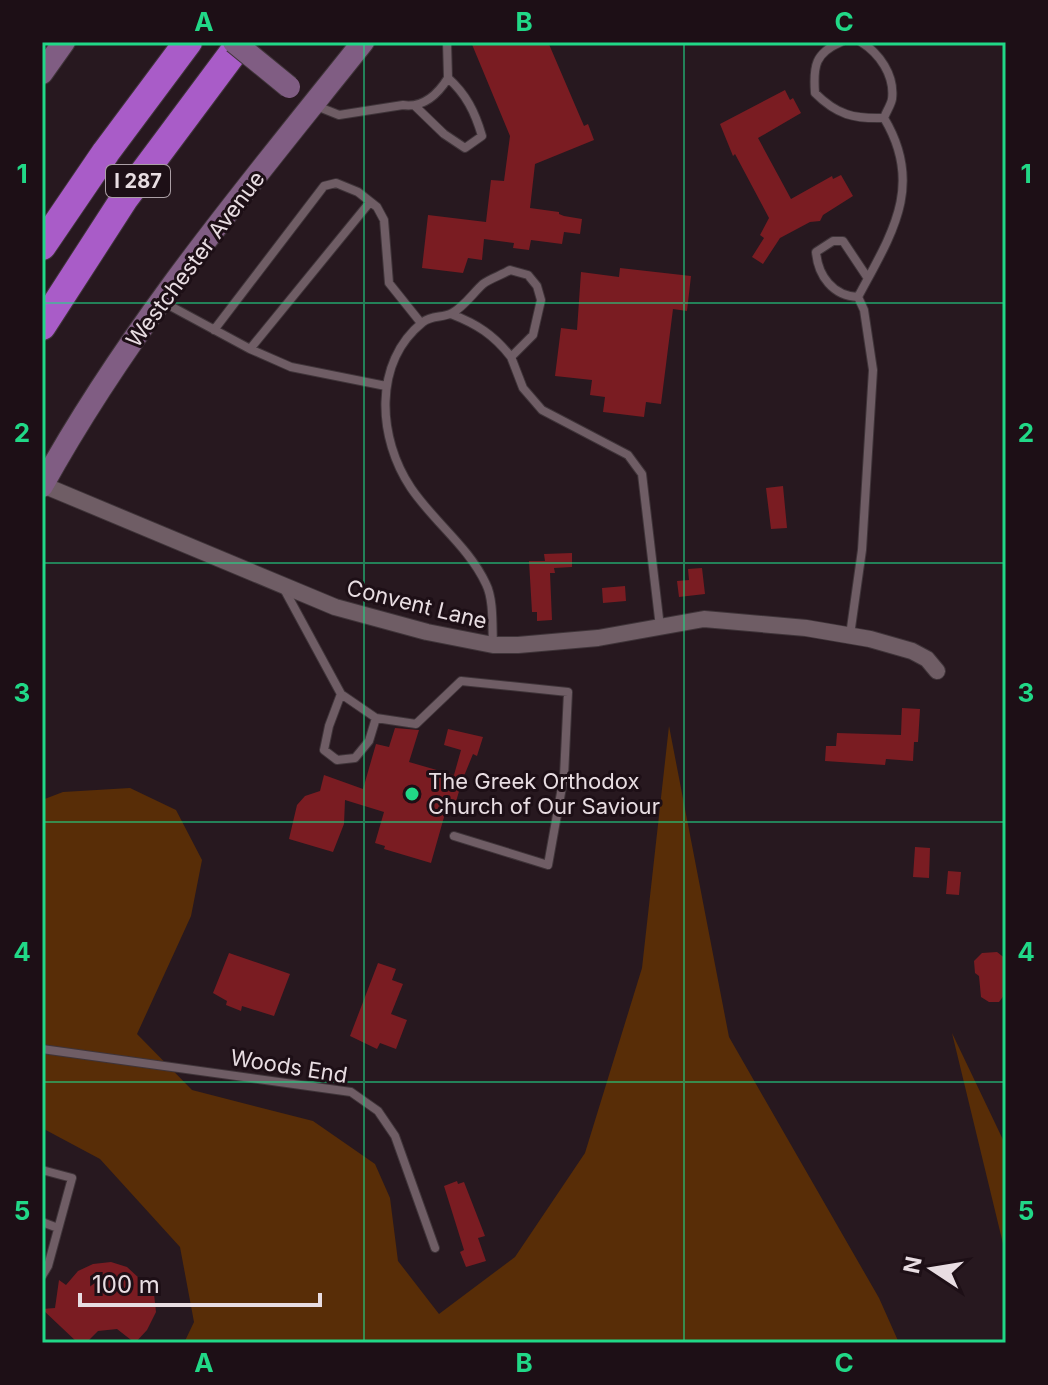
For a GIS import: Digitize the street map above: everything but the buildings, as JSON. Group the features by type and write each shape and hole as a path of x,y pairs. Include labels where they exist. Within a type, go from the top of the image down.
{"highway":[{"name":"I 287","path":"42,246 106,152 188,42"},
{"name":"I 287","path":"42,326 124,199 241,42"}],"main road":[{"path":"42,73 64,42"},
{"path":"234,42 313,105"},
{"name":"Westchester Avenue","path":"42,486 110,372 160,300 363,42"}],"street":[{"name":"Convent Lane","path":"42,486 335,607 427,632 493,645 598,638 704,619 850,635 912,651 927,659 937,671"}],"lane":[{"path":"313,105 339,115 427,102 448,78 447,42"},
{"path":"841,42 826,49 814,68 815,93 832,110 865,118 884,118"},
{"path":"861,42 873,50 888,71 892,98 884,118"},
{"path":"415,106 444,134 465,148 482,136 476,116 462,91 448,78"},
{"path":"850,635 862,550 873,370 864,310 858,297 899,217 903,189 903,163 893,132 884,118"},
{"path":"214,330 324,186 336,183 358,192 384,220 389,283 421,323"},
{"path":"250,349 370,202"},
{"path":"858,297 845,297 832,289 817,263 816,252 833,241 843,241 867,277"},
{"path":"451,314 485,283 510,270 528,275 537,286 541,300 533,335 511,357"},
{"path":"160,300 250,349 291,367 386,386"},
{"path":"493,645 488,587 471,559 425,508 400,471 389,443 385,422 386,386 400,351 421,323 430,317 451,314 481,326 511,357 523,388 542,410 628,455 642,474 660,627"},
{"path":"283,586 341,694 376,718 416,724 461,681 568,692 564,776 548,865 454,836"},
{"path":"341,694 324,750 337,760 355,758 369,741 376,718"},
{"name":"Woods End","path":"42,1049 351,1092 378,1111 395,1136 435,1248"},
{"path":"42,1170 72,1178 48,1266 42,1276"},
{"path":"42,1222 58,1228"}],"shaded area":[{"path":"669,726 729,1037 879,1298 899,1343 184,1343 194,1322 180,1247 100,1159 42,1128 42,800 63,792 130,788 176,810 202,860 191,916 137,1034 192,1090 313,1121 375,1164 390,1198 398,1261 439,1314 515,1257 585,1153 642,968"},
{"path":"952,1033 1006,1146 1006,1256"}],"place":[{"name":"The Greek Orthodox Church of Our Saviour","path":"412,794"}]}
